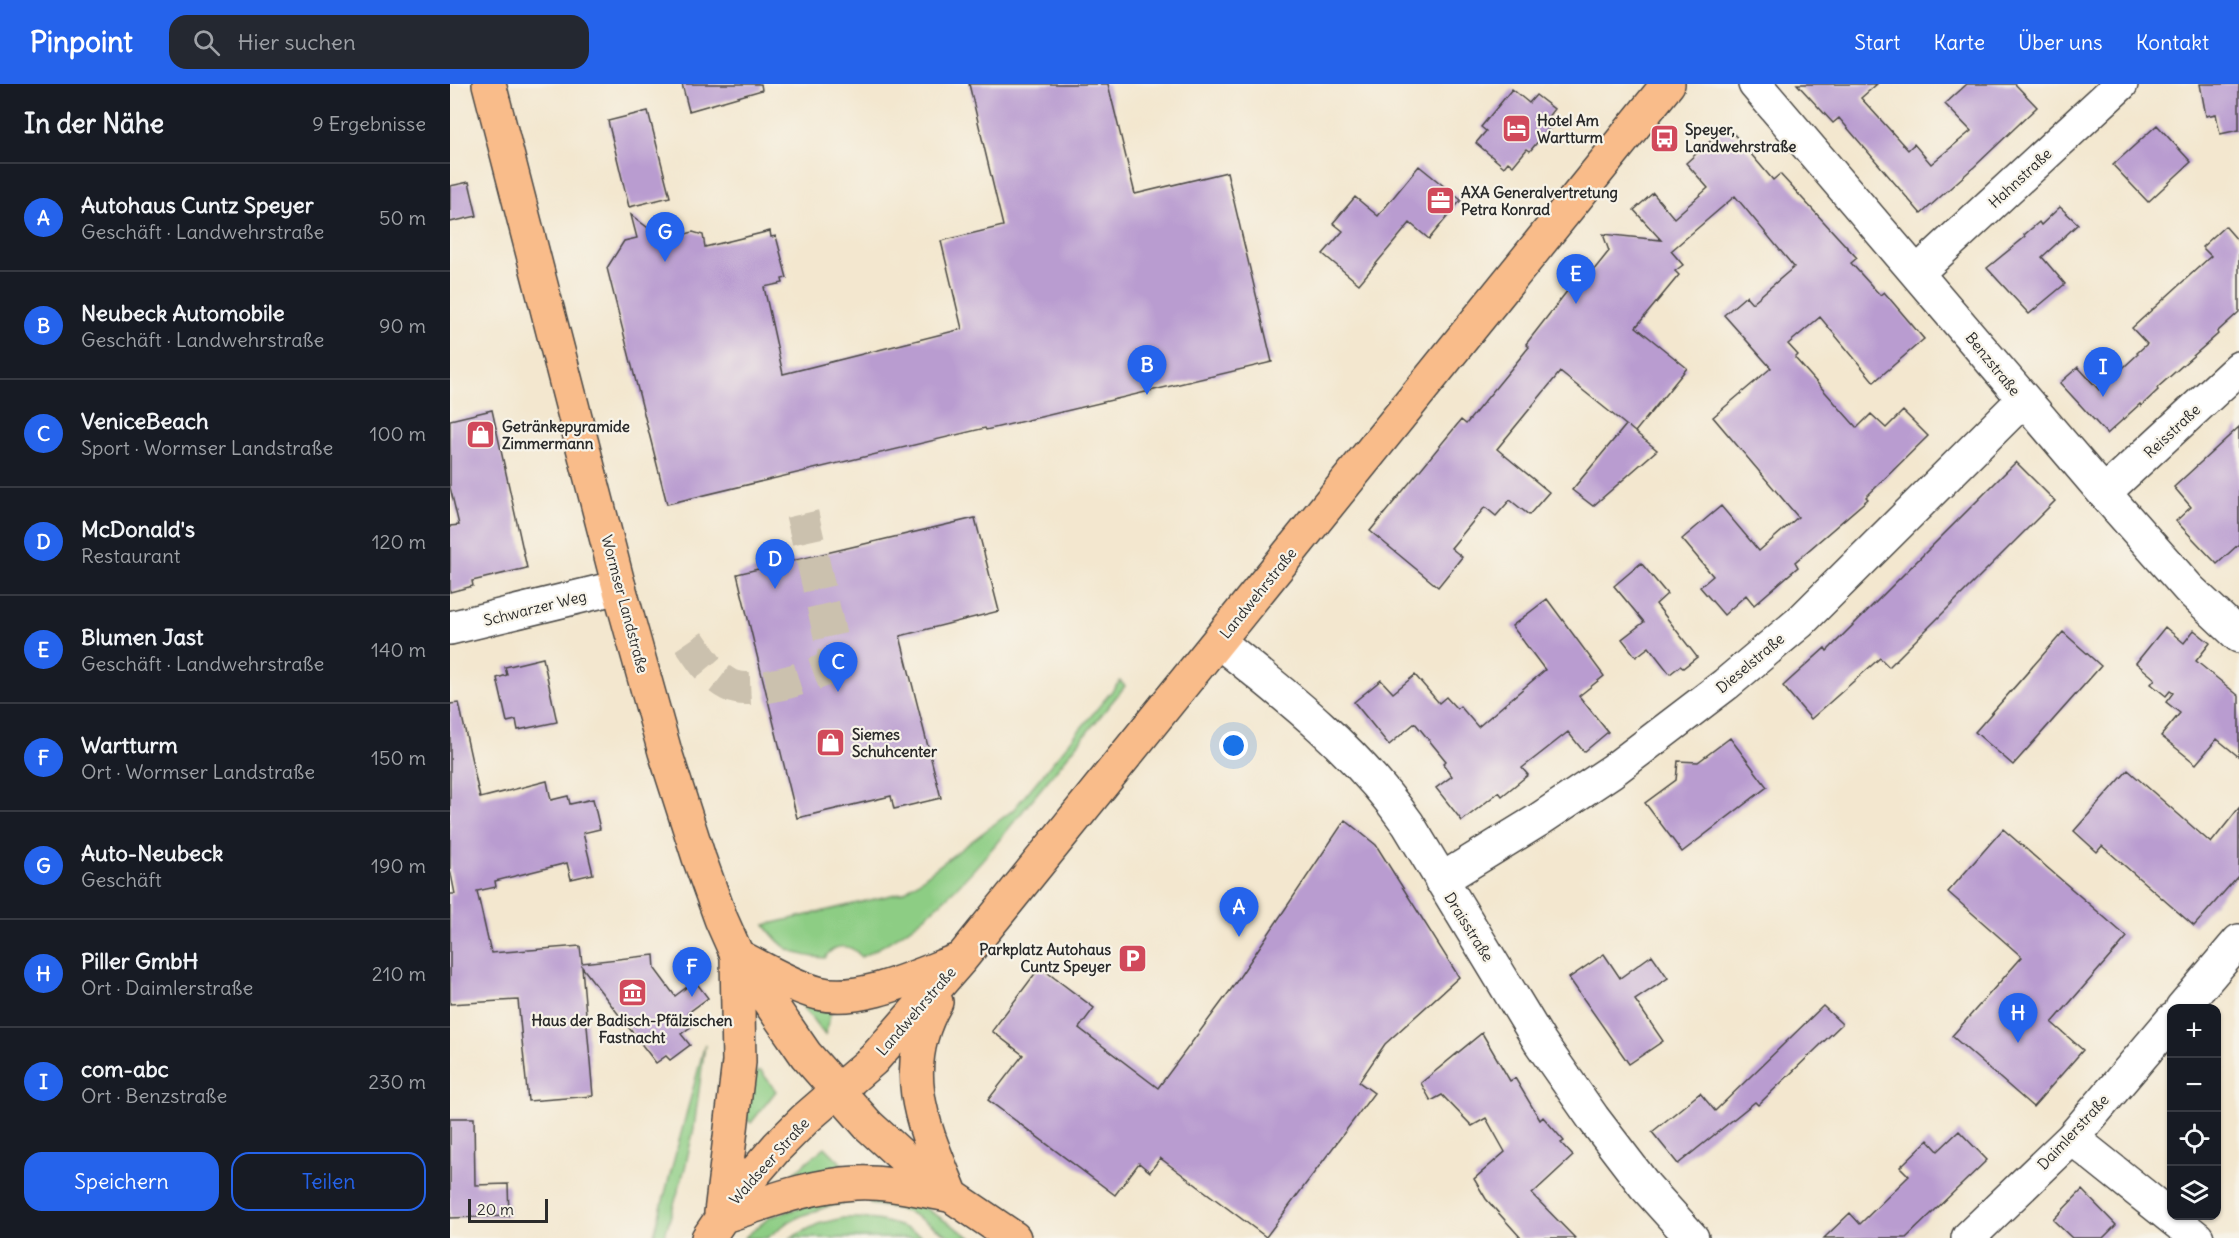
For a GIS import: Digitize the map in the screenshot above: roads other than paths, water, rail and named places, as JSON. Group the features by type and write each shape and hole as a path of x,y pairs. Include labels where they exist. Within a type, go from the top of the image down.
{"main road":[{"name":"Wormser Landstraße","path":"489,84 619,587 675,786 713,898 737,955 806,1055 868,1125 914,1167 1014,1238"},
{"name":"Landwehrstraße","path":"837,1091 894,1039 961,959 1668,84"},
{"path":"952,1196 858,1182 814,1188 715,1227 739,1062 737,955 774,975 818,993 840,995 888,986 961,959"},
{"path":"952,1196 922,1119 916,1091 921,1042 933,1007 961,959"},
{"name":"Waldseer Straße","path":"715,1227 744,1185 777,1147 837,1091"}],"street":[{"name":"Benzstraße","path":"1755,84 1918,272 2104,494 2189,589 2239,636"},
{"name":"Hahnstraße","path":"1918,272 2121,84"},
{"name":"Reisstraße","path":"2104,494 2239,368"},
{"name":"Dieselstraße","path":"1441,880 1537,821 1612,771 1726,684 1800,622 2023,400"},
{"name":"Schwarzer Weg","path":"450,628 619,587"},
{"name":"Draisstraße","path":"1219,642 1248,664 1359,762 1387,793 1540,1042 1645,1186 1692,1238"},
{"path":"2184,1004 2239,941"},
{"name":"Daimlerstraße","path":"1968,1238 2072,1138 2167,1026"},
{"path":"2072,1138 2197,1238"}],"tunnel":[{"path":"689,641 706,666 717,677 738,688 764,687 806,677 827,669 834,653 802,514"}],"place":[{"name":"Hotel Am Wartturm","path":"1516,129"},
{"name":"Speyer, Landwehrstraße","path":"1664,138"},
{"name":"AXA Generalvertretung Petra Konrad","path":"1440,201"},
{"name":"Auto-Neubeck","path":"665,262"},
{"name":"Blumen Jast","path":"1576,304"},
{"name":"Neubeck Automobile","path":"1147,395"},
{"name":"com-abc","path":"2103,397"},
{"name":"Getränkepyramide Zimmermann","path":"481,435"},
{"name":"McDonald's","path":"775,589"},
{"name":"VeniceBeach","path":"838,692"},
{"name":"Siemes Schuhcenter","path":"831,743"},
{"name":"Autohaus Cuntz Speyer","path":"1239,937"},
{"name":"Parkplatz Autohaus Cuntz Speyer","path":"1132,958"},
{"name":"Haus der Badisch-Pfälzischen Fastnacht","path":"632,993"},
{"name":"Wartturm","path":"692,997"},
{"name":"Piller GmbH","path":"2018,1043"}]}
